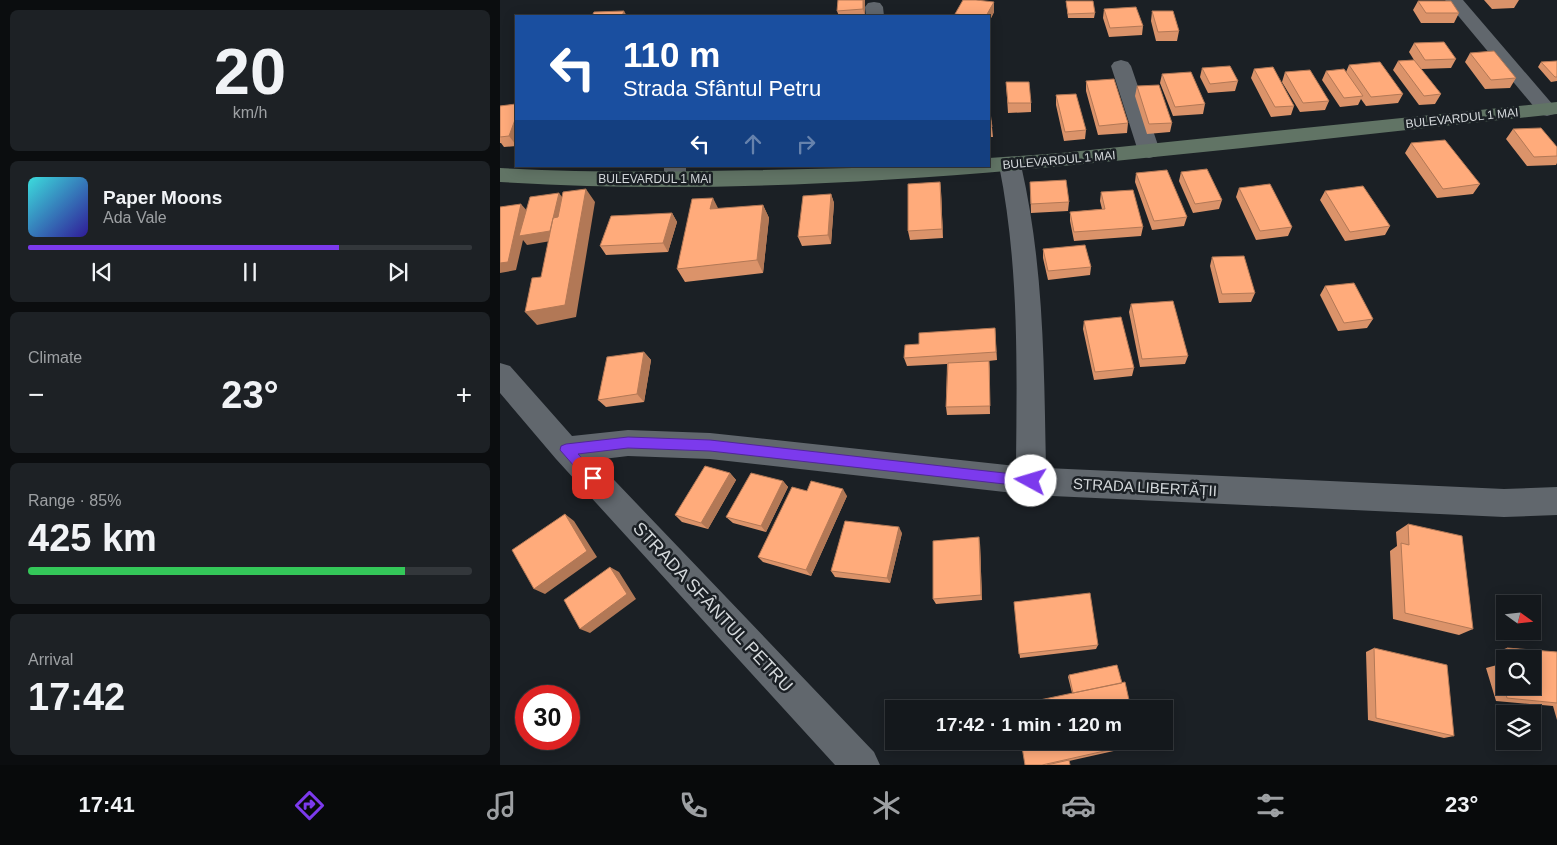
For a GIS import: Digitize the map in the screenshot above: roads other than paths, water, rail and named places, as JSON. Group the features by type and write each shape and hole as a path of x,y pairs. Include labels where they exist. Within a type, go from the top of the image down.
{"main road":[{"name":"BULEVARDUL 1 MAI","path":"990,166 1552,109"},
{"name":"BULEVARDUL 1 MAI","path":"500,176 566,179 675,173 958,167"}],"street":[{"path":"1454,0 1552,109"},
{"path":"1121,66 1149,151"},
{"path":"1010,165 1018,196 1027,270 1031,481"},
{"path":"500,374 566,450"},
{"name":"STRADA LIBERTĂȚII","path":"566,450 628,443 710,446 1031,481 1504,502 1557,501"},
{"name":"STRADA SFÂNTUL PETRU","path":"566,450 861,765"}]}
